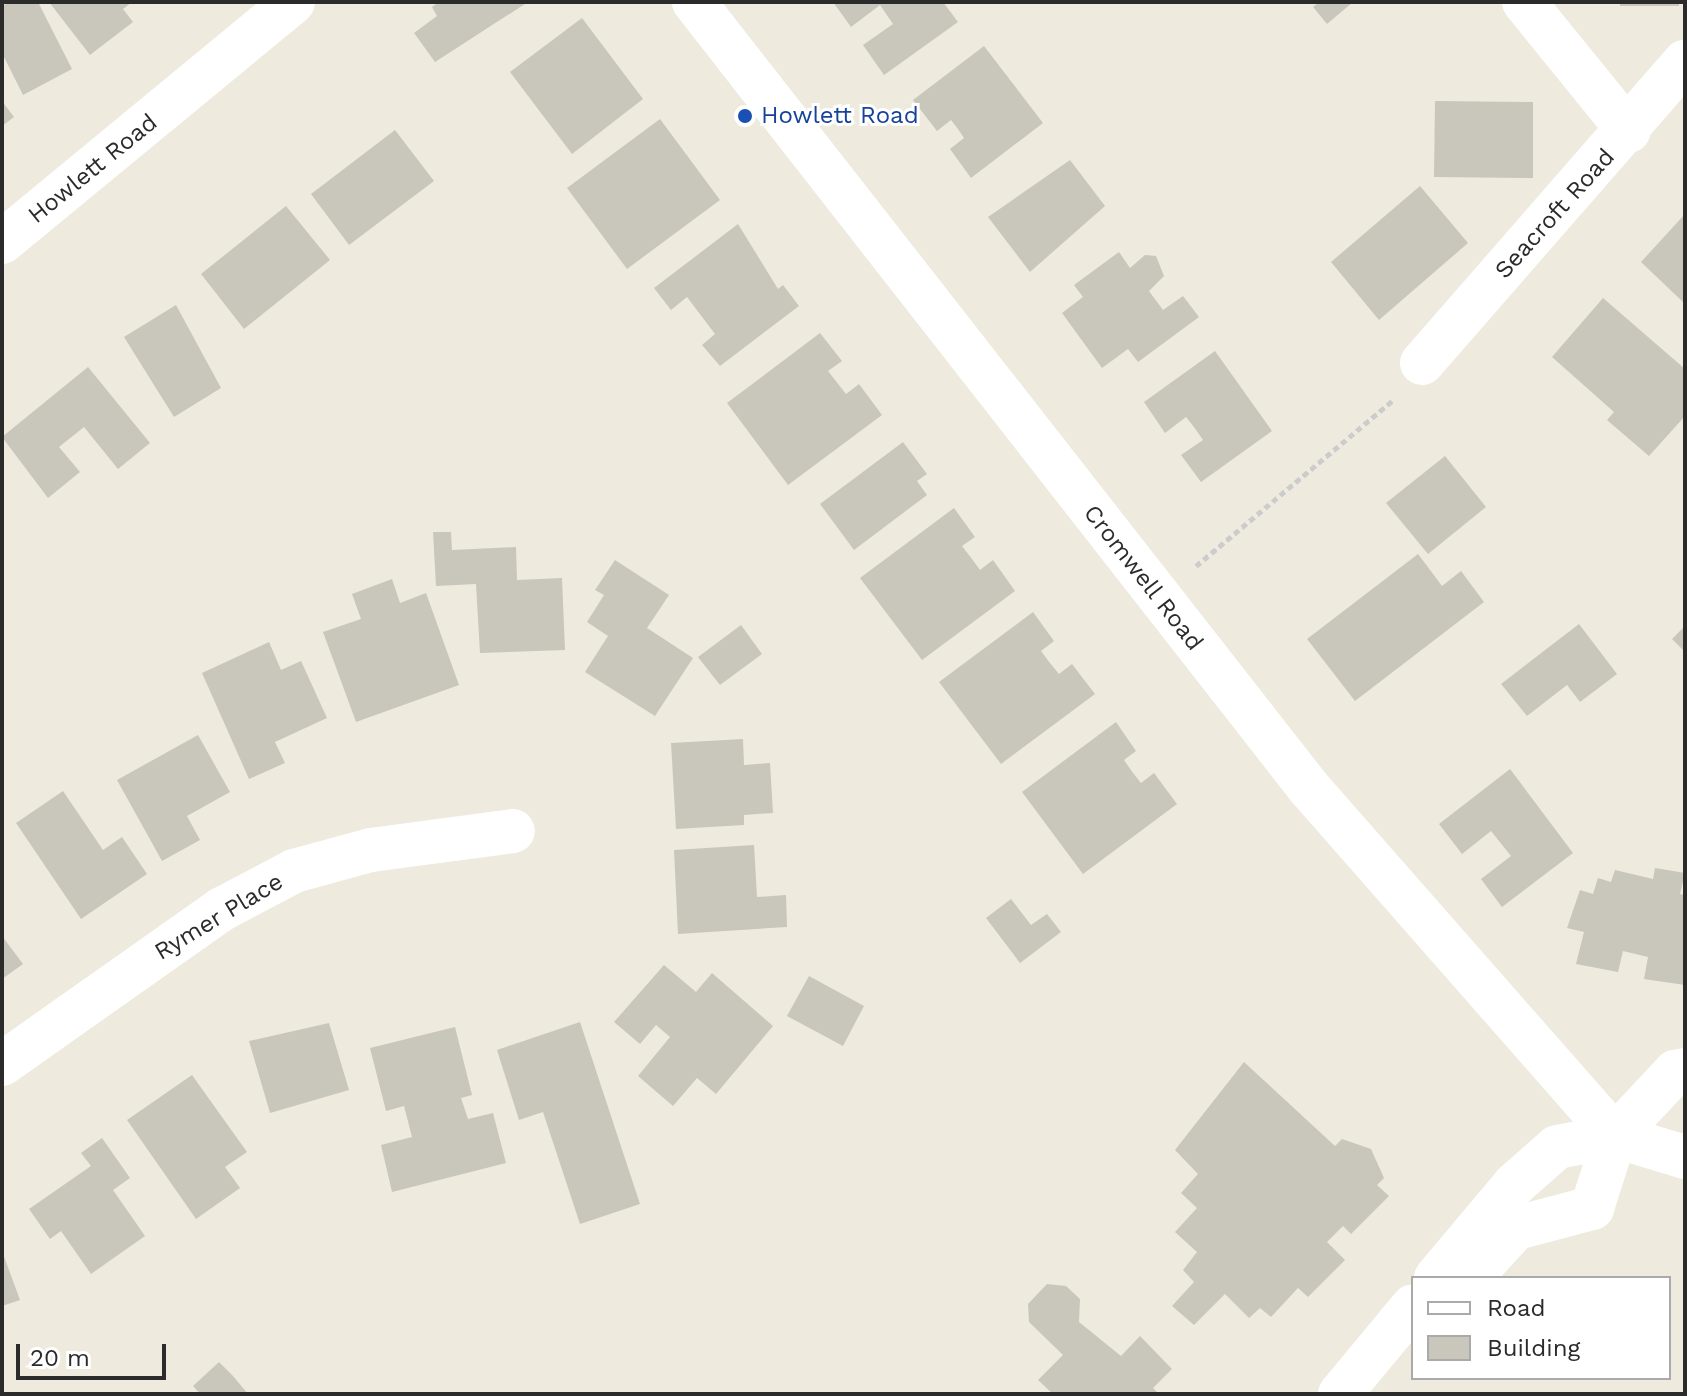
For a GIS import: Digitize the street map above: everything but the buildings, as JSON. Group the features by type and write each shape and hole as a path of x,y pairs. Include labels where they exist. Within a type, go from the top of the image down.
{"street":[{"name":"Howlett Road","path":"2,242 293,2"},
{"name":"Cromwell Road","path":"694,2 1309,788 1615,1136"},
{"path":"1524,2 1629,131"},
{"name":"Seacroft Road","path":"1422,363 1629,131 1685,62"},
{"name":"Rymer Place","path":"2,1064 222,909 294,871 371,850 513,831"},
{"path":"1472,1276 1516,1228 1592,1208 1615,1136 1675,1072 1685,1070"},
{"path":"1438,1276 1514,1185 1557,1147 1615,1136 1685,1157"},
{"path":"1340,1394 1411,1308"},
{"path":"1364,1394 1411,1343"}],"path":[{"path":"1157,596 1379,417 1422,363"}],"place":[{"name":"Howlett Road","path":"745,116"}]}
